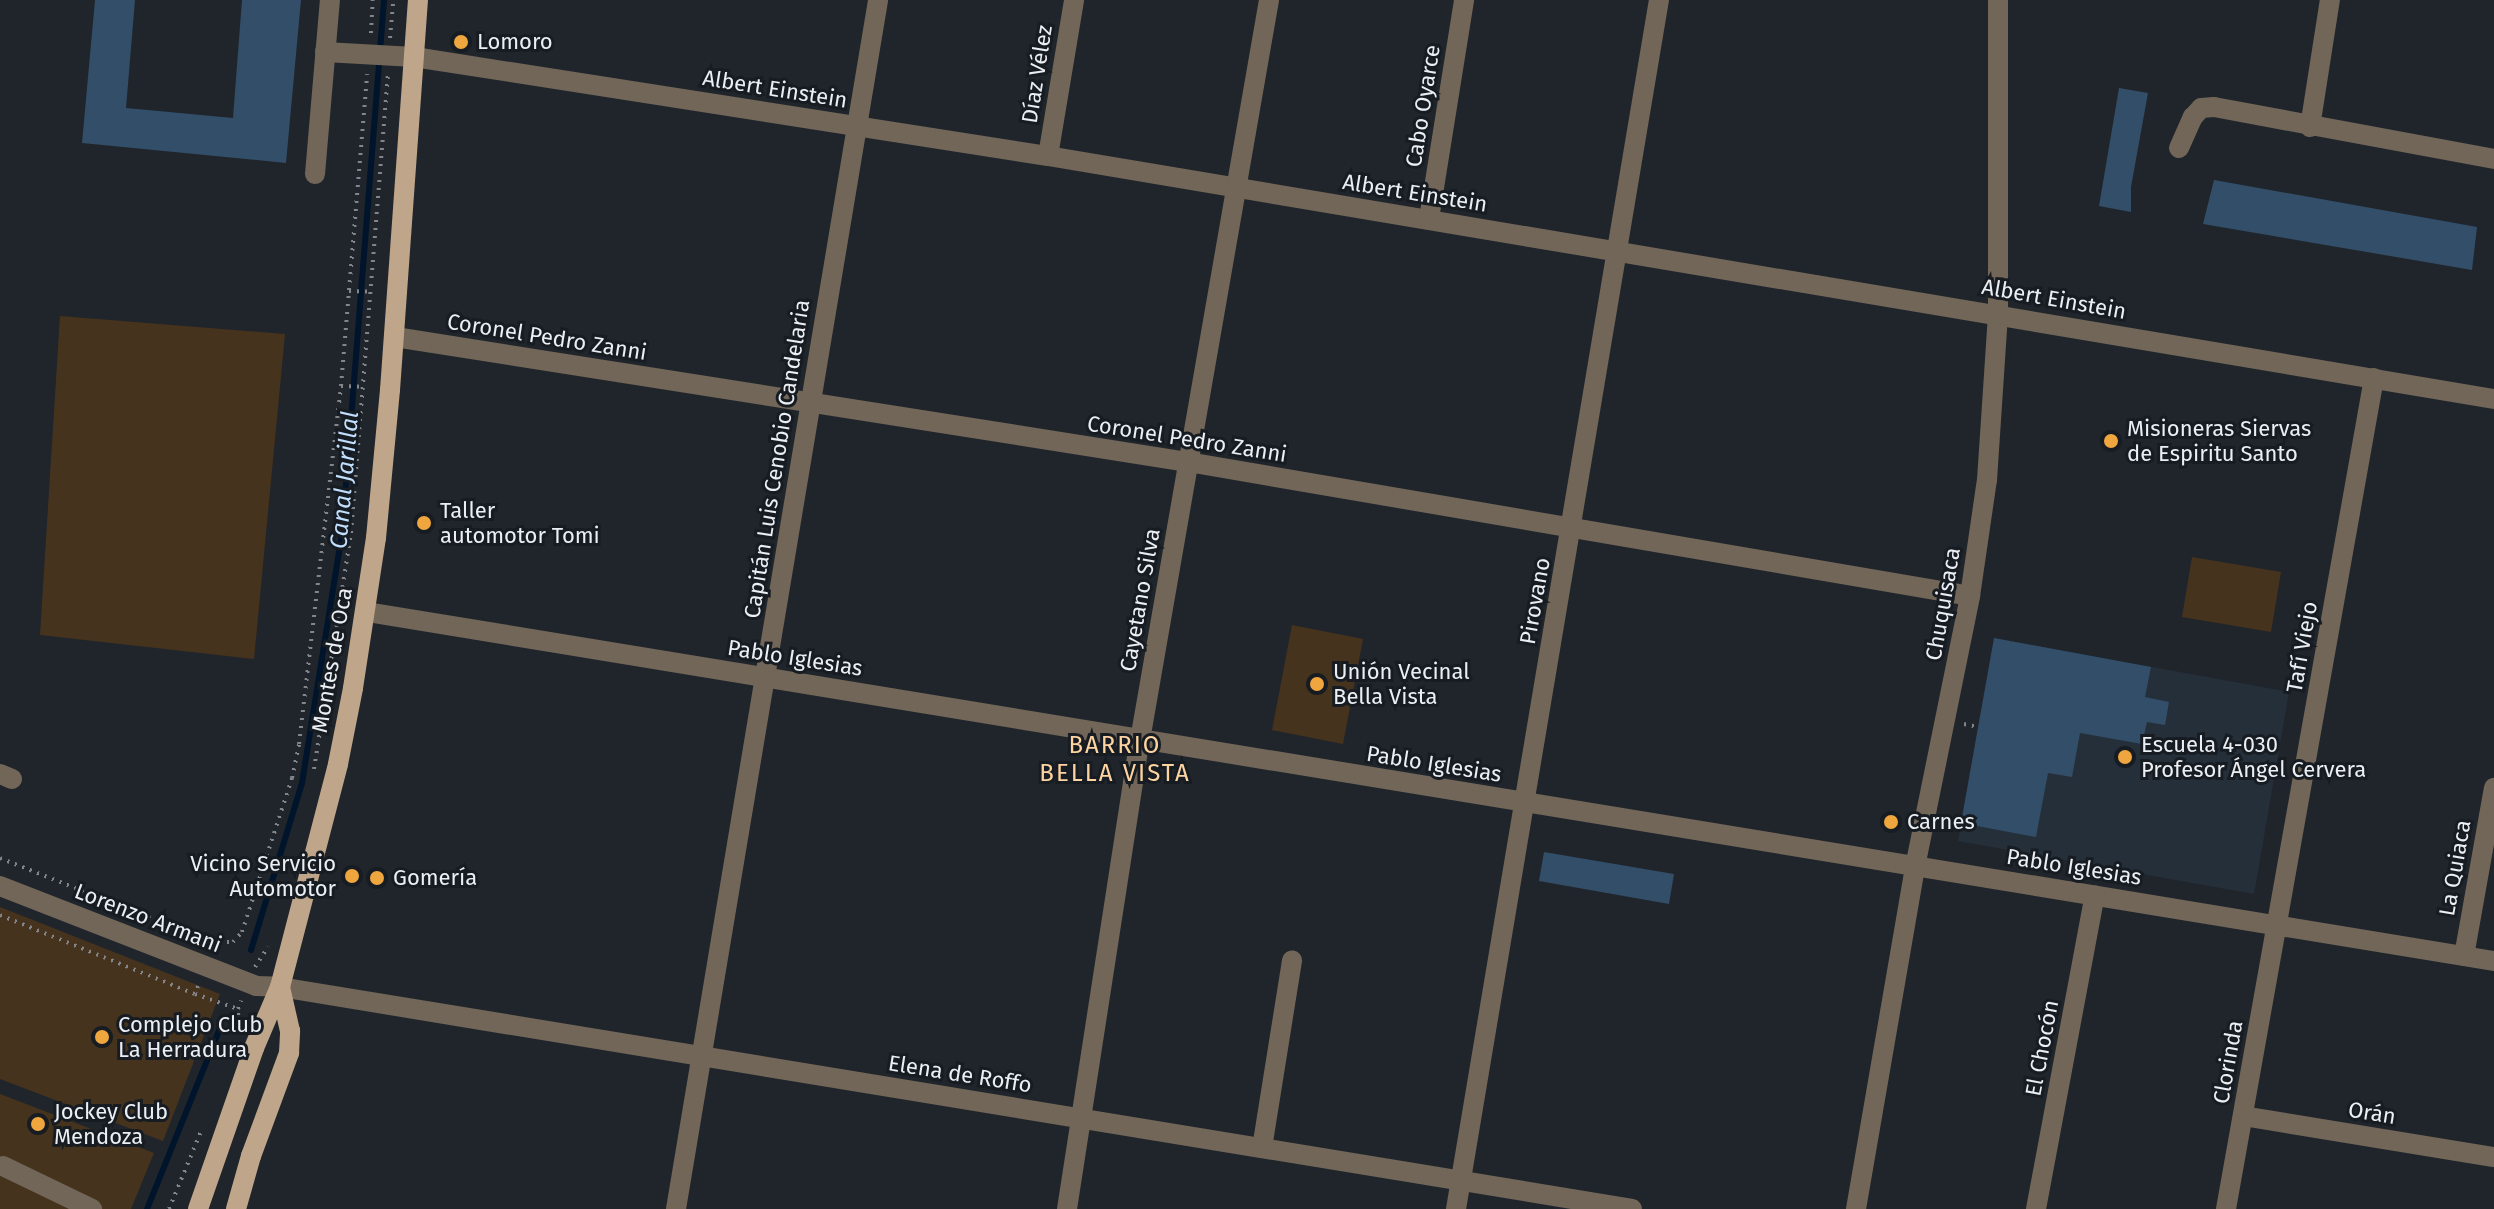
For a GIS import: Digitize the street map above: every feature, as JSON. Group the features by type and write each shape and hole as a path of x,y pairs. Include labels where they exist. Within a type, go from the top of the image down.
{"main road":[{"name":"Montes de Oca","path":"198,1209 254,1048 280,987 338,764 367,612 395,337 418,0"},
{"name":"Montes de Oca","path":"236,1209 251,1156 289,1053 290,1031 280,987"}],"street":[{"path":"315,174 330,0"},
{"name":"Capitán Luis Cenobio Candelaria","path":"676,1209 878,0"},
{"name":"Díaz Vélez","path":"1048,156 1074,0"},
{"name":"Cayetano Silva","path":"1067,1209 1140,740 1269,0"},
{"name":"Cabo Oyarce","path":"1429,219 1464,0"},
{"name":"Pirovano","path":"1456,1209 1659,0"},
{"name":"Chuquisaca","path":"1856,1209 1915,867 1970,596 1987,480 1998,314 1998,0"},
{"path":"2310,127 2330,0"},
{"name":"Albert Einstein","path":"325,52 414,57 1048,156 2494,399"},
{"path":"2179,148 2193,117 2201,108 2214,107 2494,159"},
{"name":"Coronel Pedro Zanni","path":"395,337 1188,462 1970,596"},
{"name":"Tafí Viejo","path":"2277,924 2374,378"},
{"name":"Pablo Iglesias","path":"367,612 2494,961"},
{"name":"La Quiaca","path":"2464,956 2494,788"},
{"name":"Lorenzo Armani","path":"0,886 248,983 280,987"},
{"name":"El Chocón","path":"2036,1209 2095,895"},
{"name":"Clorinda","path":"2226,1209 2277,924"},
{"path":"1262,1148 1292,960"},
{"name":"Elena de Roffo","path":"280,987 1632,1209"},
{"name":"Orán","path":"2243,1116 2494,1157"},
{"path":"3,1166 92,1209"}],"path":[{"path":"313,775 351,533 379,54 373,0"},
{"path":"0,858 211,942 233,942 242,932 292,778 379,54 393,0"},
{"path":"351,291 367,292"},
{"path":"341,386 359,387"},
{"path":"0,915 238,1009"},
{"path":"239,1036 238,1009 272,937"},
{"path":"195,994 211,942"},
{"path":"169,1209 203,1125"}],"shaded area":[{"path":"60,316 285,334 254,659 40,635"},
{"path":"2192,557 2281,572 2271,632 2182,617"},
{"name":"Unión Vecinal Bella Vista","path":"1292,625 1363,639 1343,744 1272,730"},
{"name":"Escuela 4-030 Profesor Ángel Cervera","path":"1994,638 2289,692 2254,894 1958,841"},
{"name":"Complejo Club La Herradura","path":"0,907 220,994 163,1141 0,1079"},
{"name":"Jockey Club Mendoza","path":"0,1094 154,1153 131,1209 0,1209"}],"building":[{"path":"95,0 135,0 126,108 233,118 242,0 301,0 286,163 82,143"},
{"path":"2119,88 2148,93 2131,187 2131,212 2099,206"},
{"path":"2214,180 2477,227 2472,270 2203,224"},
{"path":"1994,638 2151,667 2145,697 2169,702 2165,725 2147,722 2142,744 2080,733 2072,777 2048,773 2036,837 1961,823"},
{"path":"1544,852 1674,874 1669,904 1539,881"}],"waterway":[{"name":"Canal Jarillal","path":"251,950 302,783 342,534 384,0"},
{"name":"Canal Jarillal","path":"147,1209 220,1028"}],"place":[{"name":"Lomoro","path":"461,42"},
{"name":"Misioneras Siervas de Espiritu Santo","path":"2111,441"},
{"name":"Taller automotor Tomi","path":"424,523"},
{"name":"Unión Vecinal Bella Vista","path":"1317,684"},
{"name":"Escuela 4-030 Profesor Ángel Cervera","path":"2125,757"},
{"name":"Carnes","path":"1891,822"},
{"name":"Vicino Servicio Automotor","path":"352,876"},
{"name":"Gomería","path":"377,878"},
{"name":"Complejo Club La Herradura","path":"102,1037"},
{"name":"Jockey Club Mendoza","path":"38,1124"}],"district":[{"name":"BARRIO BELLA VISTA","path":"1115,760"}]}
